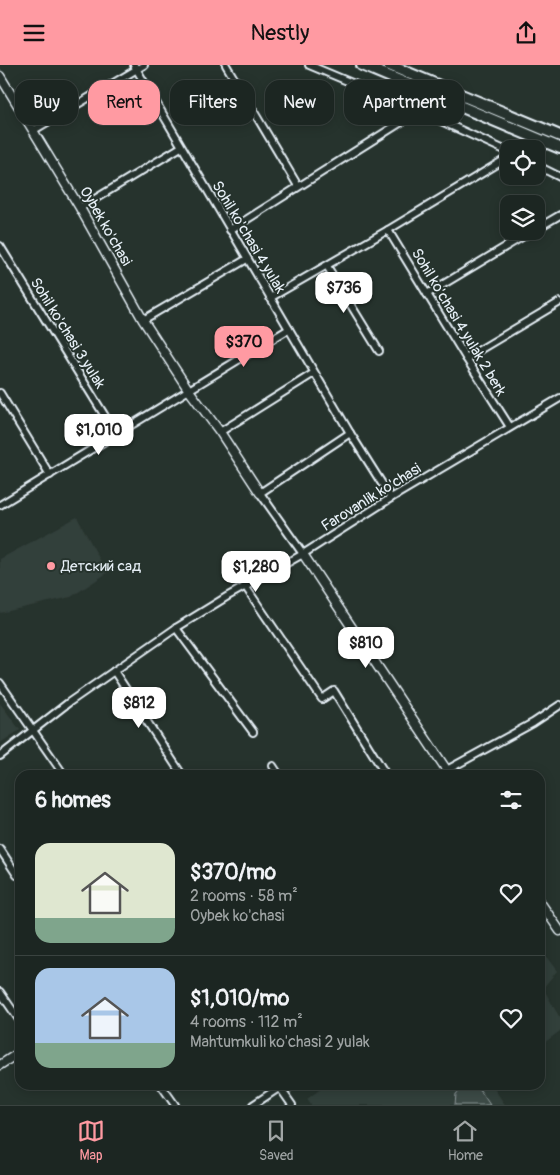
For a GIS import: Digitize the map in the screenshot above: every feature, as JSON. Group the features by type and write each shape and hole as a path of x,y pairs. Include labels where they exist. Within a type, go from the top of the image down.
{"main road":[{"path":"362,65 560,148"},
{"path":"389,65 560,136"}],"street":[{"path":"34,130 135,67 144,65"},
{"path":"226,65 298,186"},
{"path":"309,65 345,80"},
{"name":"Sohil ko'chasi 4 yulak","path":"135,67 314,373 391,498"},
{"name":"Oybek ko'chasi","path":"0,76 80,208 143,320 188,389 304,554"},
{"path":"230,230 396,125"},
{"path":"449,125 500,148"},
{"path":"80,208 182,147"},
{"path":"270,298 500,162"},
{"path":"545,170 560,177"},
{"path":"545,224 560,215"},
{"name":"Sohil ko'chasi 4 yulak 2 berk","path":"388,230 466,359 510,427"},
{"path":"427,293 517,240"},
{"name":"Sohil ko'chasi 3 yulak","path":"0,246 116,434"},
{"path":"143,320 247,259"},
{"path":"326,266 379,351"},
{"path":"466,359 560,301"},
{"path":"0,505 289,329"},
{"path":"220,432 314,373"},
{"path":"0,393 50,475"},
{"name":"Farovanlik ko'chasi","path":"0,756 35,733 114,671 176,628 245,586 304,554 391,498 560,398"},
{"path":"260,493 350,433"},
{"path":"304,554 446,770"},
{"path":"245,586 322,699 334,691 383,770"},
{"path":"176,628 253,732"},
{"path":"114,671 179,770"},
{"path":"0,683 61,770"},
{"path":"453,770 559,706"},
{"path":"273,766 276,770"},
{"path":"0,849 15,872"},
{"path":"545,913 560,931"},
{"path":"0,991 15,1014"},
{"path":"0,1065 15,1055"},
{"path":"164,1090 175,1105"},
{"path":"253,1105 277,1090"},
{"path":"281,1090 292,1105"}],"shaded area":[{"name":"Детский сад","path":"77,517 107,573 71,597 0,613 0,559"},
{"path":"0,703 20,730 0,743"},
{"path":"545,955 557,971 545,986"},
{"path":"545,992 560,1018 560,1031 545,1042"},
{"path":"319,1090 495,1090 505,1105 311,1105 307,1099"},
{"path":"462,1090 480,1090 490,1105 455,1105 456,1094"}],"place":[{"name":"Детский сад","path":"51,566"}]}
